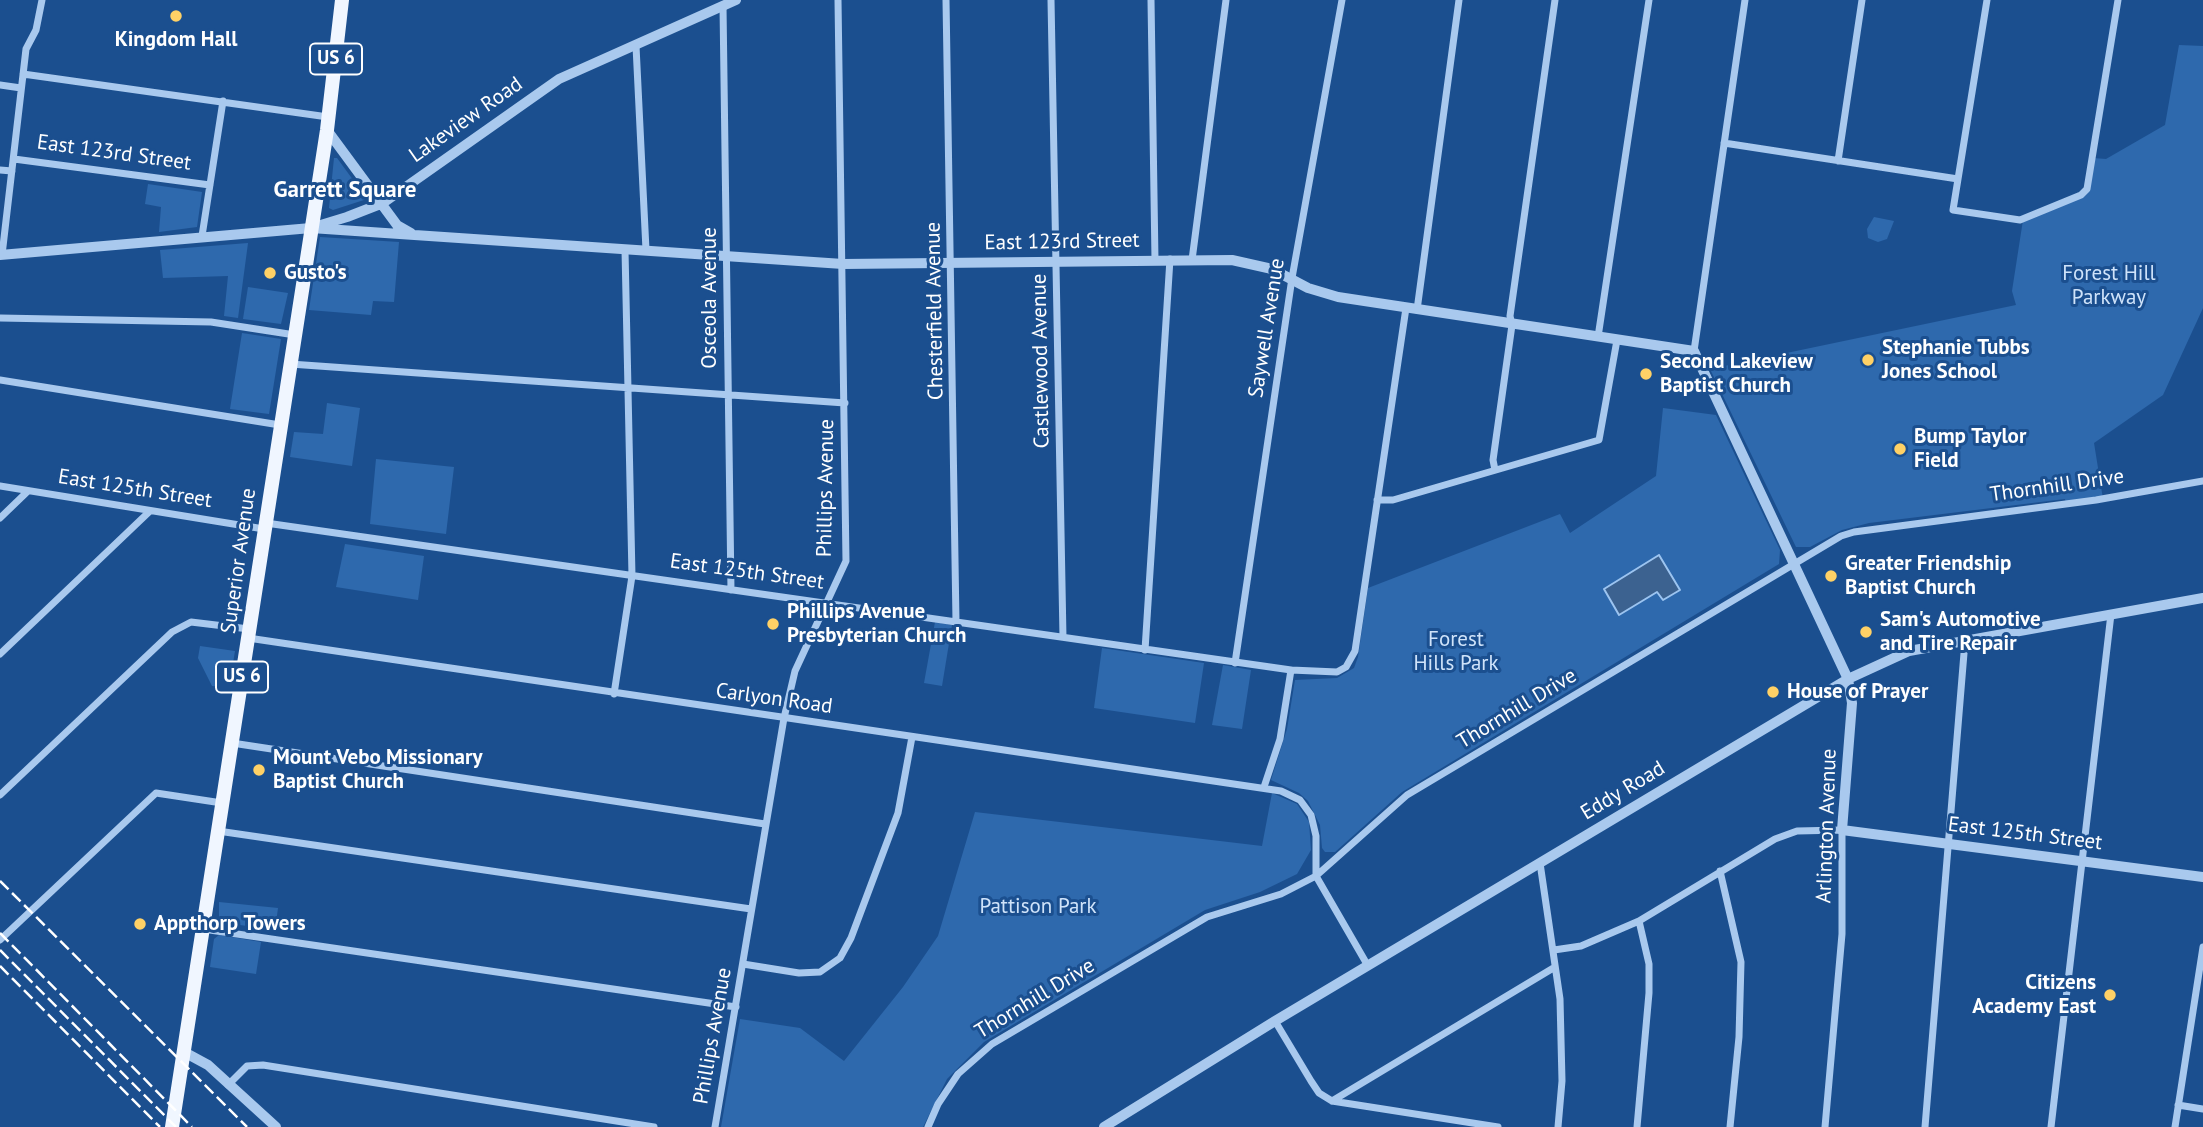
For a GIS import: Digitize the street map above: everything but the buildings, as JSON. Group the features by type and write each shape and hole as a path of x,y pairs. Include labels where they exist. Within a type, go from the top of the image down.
{"main road":[{"name":"Superior Avenue","path":"172,1127 328,124 342,0"}],"street":[{"path":"1,255 27,45 36,30 42,0"},
{"name":"Lakeview Road","path":"1,255 312,228 383,203 559,79 736,0"},
{"name":"Phillips Avenue","path":"715,1127 765,824 795,671 846,561 838,0"},
{"name":"Chesterfield Avenue","path":"946,0 956,621"},
{"name":"Castlewood Avenue","path":"1051,0 1063,637"},
{"path":"1151,0 1155,260"},
{"path":"1192,260 1226,0"},
{"name":"Saywell Avenue","path":"1235,663 1292,278 1342,0"},
{"path":"1459,0 1411,309 1377,500 1393,499 1599,440 1617,340"},
{"path":"1495,470 1493,460 1512,325 1510,314 1555,0"},
{"path":"1598,337 1648,0"},
{"path":"1694,351 1745,0"},
{"path":"1838,161 1862,0"},
{"path":"1987,0 1953,210 2020,220 2081,195 2087,189 2118,0"},
{"name":"Osceola Avenue","path":"723,6 731,590"},
{"path":"636,46 646,250"},
{"path":"23,74 223,101 328,124 401,229 421,235"},
{"path":"0,85 22,88"},
{"path":"202,236 223,101"},
{"path":"1724,144 1958,179"},
{"name":"East 123rd Street","path":"14,159 210,185"},
{"name":"East 123rd Street","path":"0,170 12,172"},
{"name":"East 123rd Street","path":"312,228 843,264 1170,259 1254,264 1292,278 1308,288 1338,297 1694,351"},
{"path":"614,694 632,576 625,250"},
{"path":"1145,650 1170,259"},
{"path":"0,318 211,322 295,335"},
{"name":"Arlington Avenue","path":"1694,351 1848,679 1852,703 1842,830 1842,934 1825,1127"},
{"path":"290,364 728,397 845,403"},
{"path":"0,380 280,425"},
{"name":"Thornhill Drive","path":"928,1127 938,1104 958,1074 992,1044 1207,917 1281,894 1316,876 1407,795 1793,563 1854,532 2096,500 2203,481"},
{"name":"East 125th Street","path":"0,486 150,510 826,601 1145,650 1326,674 1346,667 1355,651 1377,500"},
{"path":"0,518 28,491"},
{"path":"0,654 150,510"},
{"name":"Eddy Road","path":"1104,1127 1115,1123 1275,1021 1848,679 1909,651 2203,598"},
{"path":"2051,1127 2111,614"},
{"name":"Carlyon Road","path":"0,795 172,632 191,622 614,694 1264,787 1294,796 1305,806 1315,824 1316,876"},
{"path":"1926,1127 1965,641"},
{"path":"1264,787 1280,739 1291,670"},
{"path":"743,964 799,973 820,972 840,958 851,937 898,813 912,737"},
{"path":"232,743 765,824"},
{"path":"0,940 156,793 222,803"},
{"path":"1554,950 1581,946 1639,921 1775,839 1795,832 1842,830"},
{"name":"East 125th Street","path":"1842,830 2203,877"},
{"path":"218,831 751,909"},
{"path":"1540,863 1560,999 1558,1127"},
{"path":"1720,871 1741,962 1739,1037 1730,1127"},
{"path":"1316,876 1368,966"},
{"path":"1637,1127 1649,993 1649,964 1639,921"},
{"path":"203,929 736,1007"},
{"path":"2175,1127 2199,996 2203,947"},
{"path":"1332,1101 1555,967"},
{"path":"1275,1021 1319,1093 1332,1101 1498,1127"},
{"path":"184,1052 208,1065 276,1127"},
{"path":"228,1084 247,1066 263,1065 654,1127"},
{"path":"2178,1105 2203,1109"}],"green space":[{"name":"Forest Hill Parkway","path":"2179,45 2203,46 2203,308 2163,395 2094,443 2103,499 2066,504 2065,499 1869,523 1842,530 1810,547 1796,547 1710,369 2016,305 2012,291 2023,220 2084,192 2093,158 2106,159 2165,125"},
{"path":"334,158 337,158 367,199 333,210 329,208"},
{"path":"148,184 202,192 197,227 159,232 161,207 145,204"},
{"path":"1874,217 1894,221 1887,239 1878,242 1868,238 1867,229"},
{"path":"320,237 399,242 394,302 373,301 371,315 309,310"},
{"path":"248,243 238,318 224,316 228,276 163,278 160,250"},
{"path":"248,287 288,293 281,324 243,319"},
{"path":"242,333 281,339 269,414 230,409"},
{"path":"327,403 360,408 352,466 290,457 294,432 323,434"},
{"name":"Forest Hills Park","path":"1663,408 1716,415 1780,550 1779,564 1402,792 1335,852 1325,852 1322,848 1320,825 1308,801 1299,793 1271,780 1287,729 1295,680 1337,678 1354,668 1368,588 1560,514 1570,533 1656,476"},
{"path":"376,459 454,467 446,534 370,524"},
{"path":"345,544 424,556 418,600 336,587"},
{"path":"935,622 952,625 942,686 924,683"},
{"path":"200,646 235,651 229,687 212,686 198,658"},
{"path":"1102,648 1204,663 1195,723 1094,708"},
{"path":"1223,665 1251,670 1242,729 1212,725"},
{"name":"Pattison Park","path":"1272,793 1297,804 1309,822 1311,850 1297,874 1260,892 1205,910 984,1042 947,1079 923,1127 721,1127 740,1019 800,1028 844,1061 903,987 938,936 975,812 1262,846"},
{"path":"219,902 278,908 275,930 219,922"},
{"path":"219,935 261,942 256,974 210,967 214,939"}],"shaded area":[{"path":"1659,555 1680,590 1663,600 1657,592 1619,615 1604,589"}],"railway":[{"path":"0,881 247,1127"},
{"path":"0,933 192,1127"},
{"path":"0,950 176,1127"},
{"path":"0,966 160,1127"}],"place":[{"name":"Kingdom Hall","path":"176,16"},
{"name":"Gusto's","path":"270,273"},
{"name":"Stephanie Tubbs Jones School","path":"1868,360"},
{"name":"Second Lakeview Baptist Church","path":"1646,374"},
{"name":"Bump Taylor Field","path":"1900,449"},
{"name":"Greater Friendship Baptist Church","path":"1831,576"},
{"name":"Phillips Avenue Presbyterian Church","path":"773,624"},
{"name":"Sam's Automotive and Tire Repair","path":"1866,632"},
{"name":"House of Prayer","path":"1773,692"},
{"name":"Mount Vebo Missionary Baptist Church","path":"259,770"},
{"name":"Appthorp Towers","path":"140,924"},
{"name":"Citizens Academy East","path":"2110,995"}],"district":[{"name":"Garrett Square","path":"345,190"}]}
